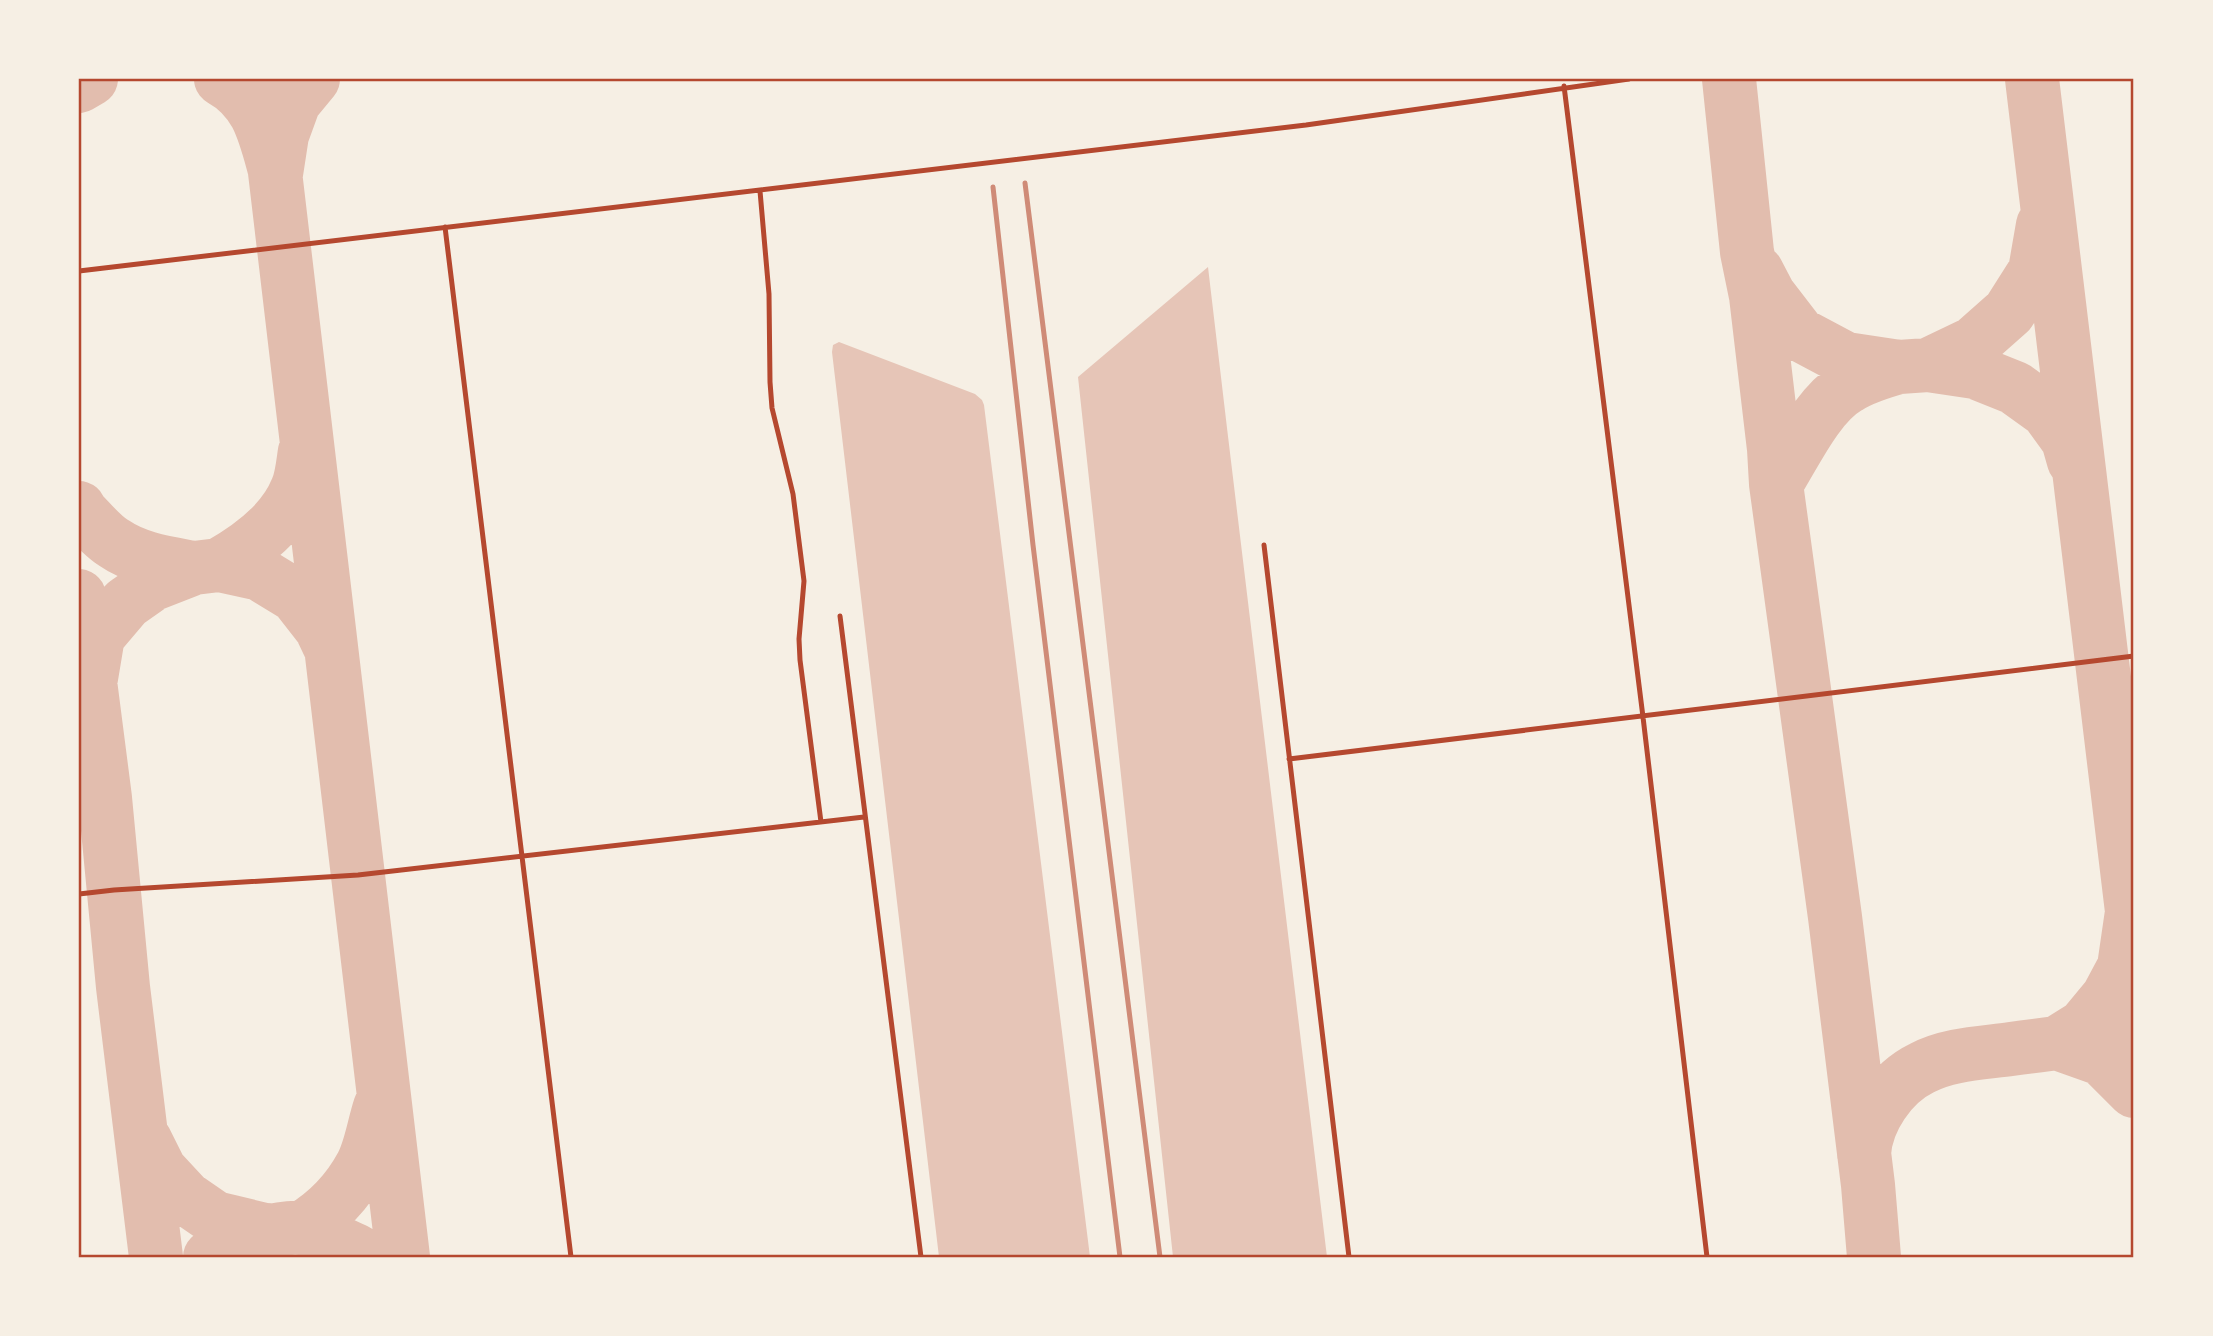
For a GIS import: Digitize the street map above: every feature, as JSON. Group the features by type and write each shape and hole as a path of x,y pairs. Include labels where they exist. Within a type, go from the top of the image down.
{"lane":[{"path":"79,271 1306,125 1564,86 1629,79"},
{"path":"1564,86 1707,1257"},
{"path":"760,191 769,294 772,408 793,494 801,552 804,581 800,660 821,822"},
{"path":"445,227 571,1257"},
{"path":"1264,545 1349,1257"},
{"path":"840,616 920,1257"},
{"path":"1289,759 2134,656"},
{"path":"79,894 358,875 864,817"}],"building":[{"path":"1208,267 1327,1257 1173,1257 1078,377"},
{"path":"839,342 975,394 984,405 1090,1257 939,1257 832,352 833,345"}],"taxiway":[{"path":"79,86 91,79"},
{"path":"221,79 244,97 259,120 276,174 282,135 294,102 313,79"},
{"path":"264,79 403,1257"},
{"path":"1729,79 1747,252 1756,296 1776,484 1835,917 1868,1185 1874,1257"},
{"path":"2032,79 2134,928"},
{"path":"1757,272 1769,295 1799,334 1846,359 1899,367 1928,365 1974,343 2009,312 2035,271 2043,225"},
{"path":"1928,365 1975,372 2015,388 2047,411 2068,440 2074,461"},
{"path":"1776,484 1808,431 1837,395 1860,380 1899,367"},
{"path":"219,565 242,551 284,512 299,485 305,451"},
{"path":"79,508 101,533 132,553 152,560 194,568"},
{"path":"91,678 98,636 126,603 153,584 194,568 219,565 260,574 296,596 321,628 330,647"},
{"path":"79,596 105,798 123,987 156,1257"},
{"path":"2132,912 2124,967 2108,997 2084,1026 2057,1043 2102,1059 2134,1091"},
{"path":"1864,1154 1870,1128 1882,1104 1900,1083 1932,1063 1965,1055 2134,1032"},
{"path":"302,1228 328,1208 356,1175 368,1151 380,1107"},
{"path":"145,1140 160,1170 186,1198 215,1218 273,1232"},
{"path":"210,1257 228,1245 253,1236 291,1228 307,1229 357,1251 362,1257"}],"railway":[{"path":"1025,183 1160,1257"},
{"path":"993,187 1033,545 1120,1257"}]}
